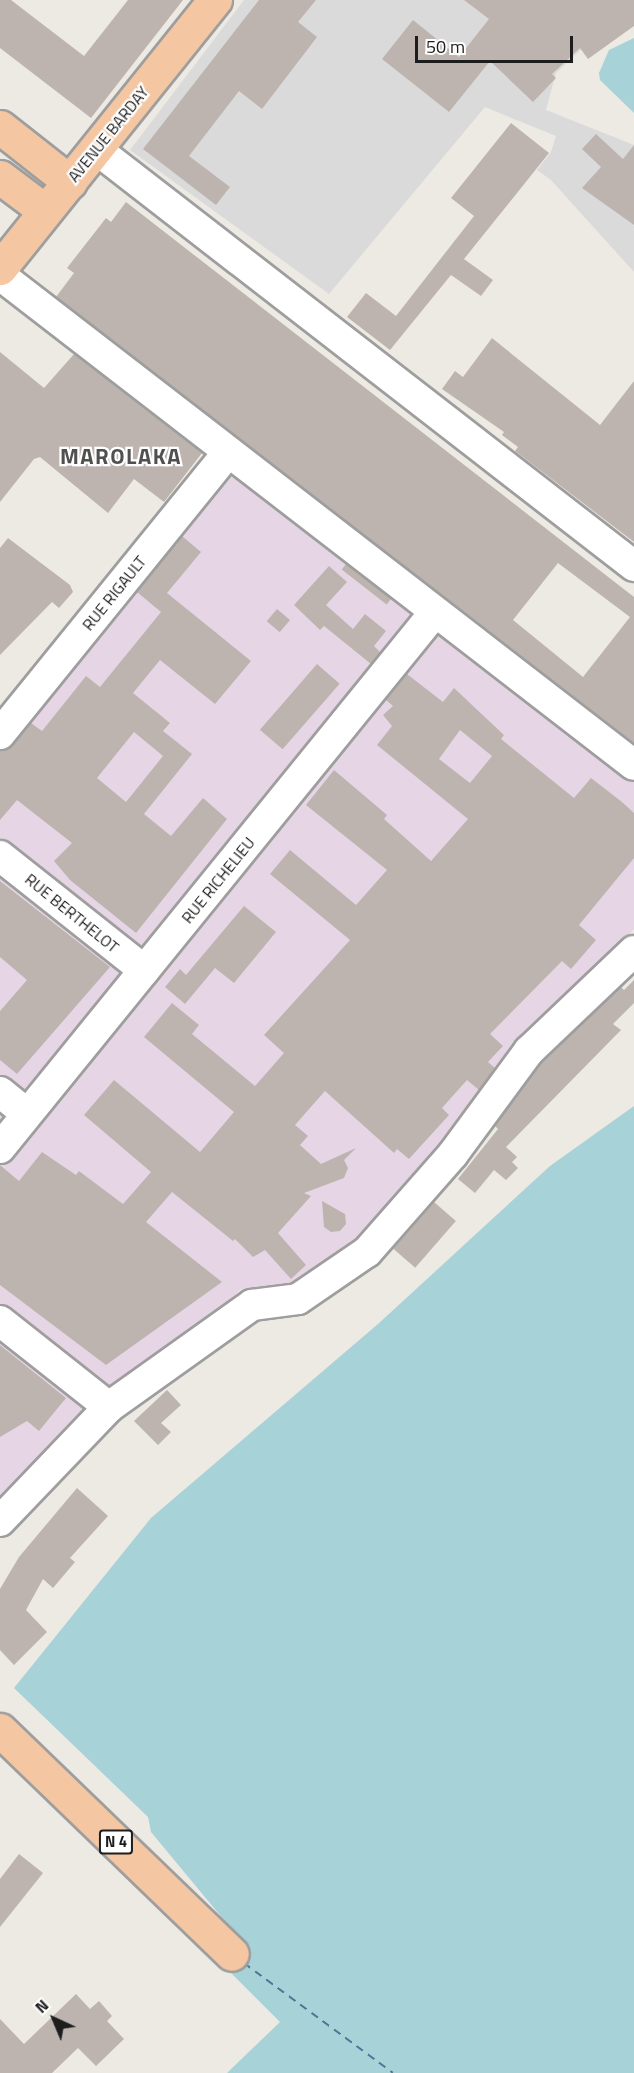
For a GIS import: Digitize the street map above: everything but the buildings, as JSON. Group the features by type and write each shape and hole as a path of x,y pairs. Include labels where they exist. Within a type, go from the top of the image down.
{"main road":[{"name":"AVENUE BARDAY","path":"0,268 44,210 70,182 215,0"},
{"path":"0,127 70,182"},
{"path":"0,177 44,210"},
{"name":"N 4","path":"0,1730 232,1954"}],"street":[{"path":"96,149 634,566"},
{"path":"0,275 634,765"},
{"name":"RUE RIGAULT","path":"0,734 228,452"},
{"name":"RUE RICHELIEU","path":"0,1148 26,1113 435,612"},
{"name":"RUE BERTHELOT","path":"0,856 144,970"},
{"path":"0,1521 109,1407 252,1305 298,1299 367,1252 453,1154 529,1050 634,951"},
{"path":"0,1092 26,1113"},
{"path":"0,1321 109,1407"}],"shaded area":[{"path":"244,0 634,0 556,73 546,110 634,145 634,272 551,180 537,170 551,152 556,136 485,107 329,294 130,150"},
{"path":"227,463 634,773 634,929 387,1222 284,1298 241,1289 179,1348 0,1500 0,748"}],"water":[{"path":"634,38 634,113 600,80 599,73 609,50"},
{"path":"634,1106 634,2073 227,2073 280,2022 222,1964 243,1943 151,1832 148,1817 14,1688 151,1518 378,1324 550,1166"}],"ferry route":[{"path":"244,1963 393,2073"}],"district":[{"name":"MAROLAKA","path":"121,457"}]}
